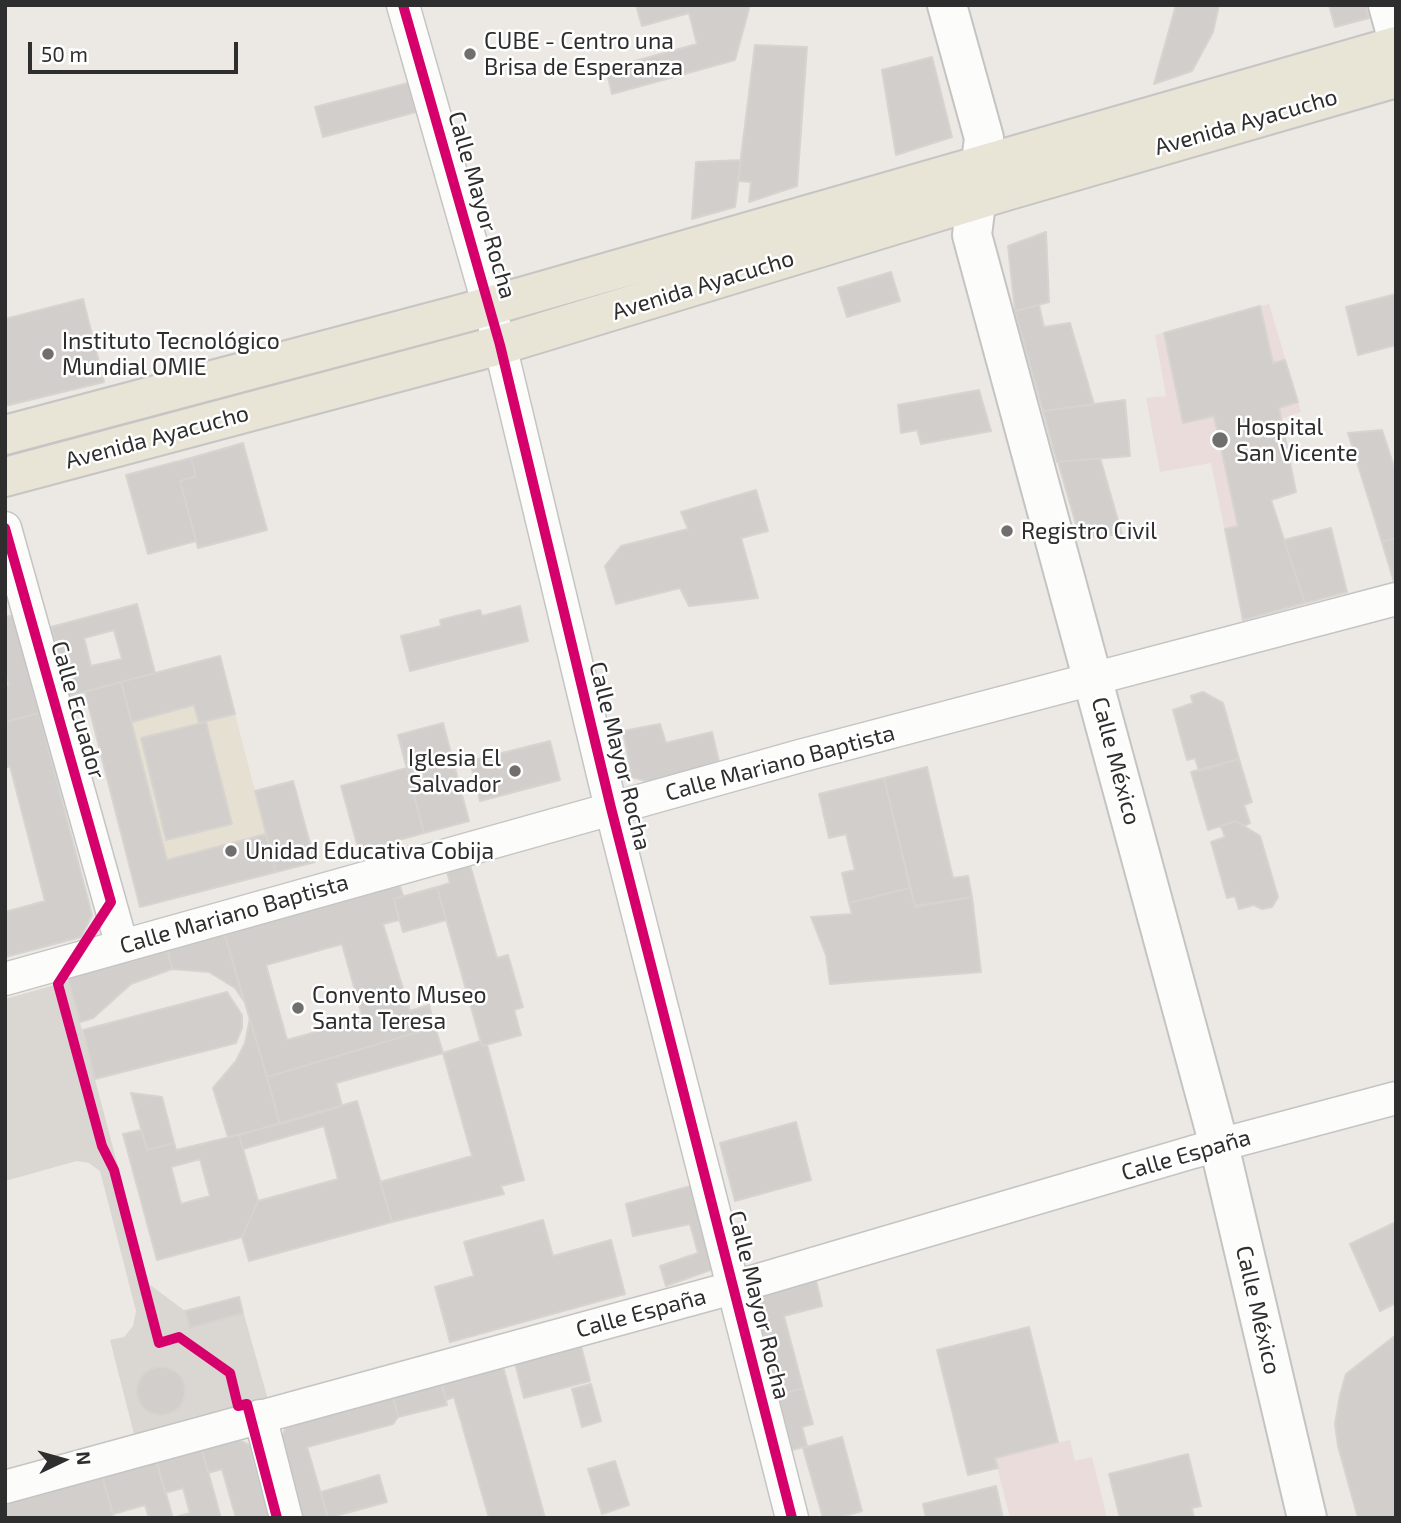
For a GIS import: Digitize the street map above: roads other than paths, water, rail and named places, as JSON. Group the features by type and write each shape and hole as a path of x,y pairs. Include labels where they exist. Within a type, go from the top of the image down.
{"main road":[{"name":"Calle México","path":"947,5 984,138 972,235 1219,1145 1307,1518"},
{"path":"1388,5 1396,34"},
{"name":"Avenida Ayacucho","path":"5,477 500,345 1396,46"},
{"name":"Avenida Ayacucho","path":"5,435 490,306 1396,78"}],"street":[{"name":"Calle Mayor Rocha","path":"403,5 490,306 611,808 792,1518"},
{"name":"Calle Ecuador","path":"5,528 122,946"},
{"name":"Calle Mariano Baptista","path":"5,979 611,808 1396,599"},
{"name":"Calle España","path":"5,1487 732,1288 1219,1145 1396,1098"},
{"path":"260,1416 286,1518"}],"place":[{"name":"CUBE - Centro una Brisa de Esperanza","path":"470,54"},
{"name":"Instituto Tecnológico Mundial OMIE","path":"48,354"},
{"name":"Hospital San Vicente","path":"1220,440"},
{"name":"Registro Civil","path":"1007,531"},
{"name":"Iglesia El Salvador","path":"515,771"},
{"name":"Unidad Educativa Cobija","path":"231,851"},
{"name":"Convento Museo Santa Teresa","path":"298,1008"}]}
